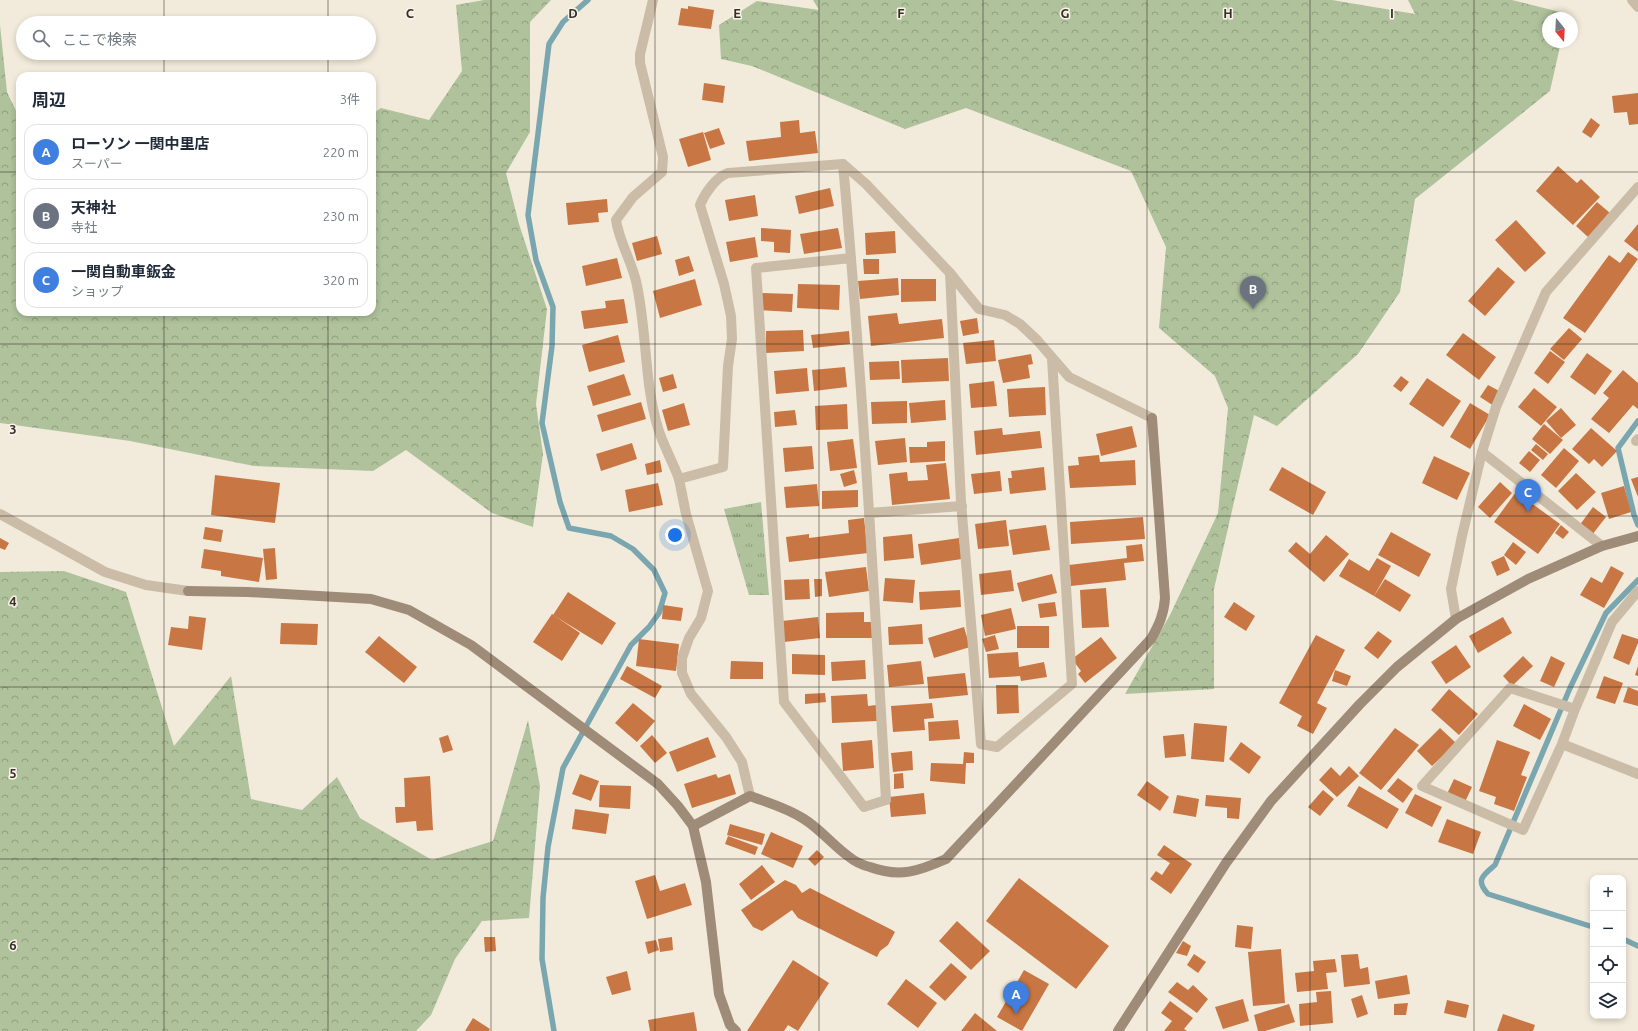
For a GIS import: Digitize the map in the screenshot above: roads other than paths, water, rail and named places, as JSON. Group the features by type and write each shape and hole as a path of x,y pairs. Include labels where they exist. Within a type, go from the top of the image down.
{"street":[{"path":"653,0 650,6 640,54 640,63 663,157 662,172 633,197 616,220 618,231 628,255 636,281 651,390 658,428 680,479 686,514 708,591 701,618 689,638 682,658 682,674 691,694 726,737 742,762 750,796"},
{"path":"1632,0 1638,7"},
{"path":"680,479 723,467 728,366 732,339 730,316 724,284 700,204 703,197 722,175 728,173 843,164 866,184 950,273 979,309 1005,315 1020,324 1069,377 1152,418 1165,598 1164,613 1159,626 1151,639 946,859 928,867 911,872 895,874 878,870 849,858 804,819 783,807 750,796 693,826"},
{"path":"843,164 852,258 886,800 864,807 784,702 756,268 852,258"},
{"path":"1456,619 1451,589 1482,452 1496,407 1546,292 1638,187"},
{"path":"950,273 962,506 980,744 997,747 1072,684 1052,359"},
{"path":"1482,452 1602,546"},
{"path":"869,513 962,506"},
{"path":"0,514 105,572 146,585 188,591 248,592 371,599 409,610 471,645 658,784 678,806 693,826 706,882 719,994 730,1025 736,1031"},
{"path":"1118,1031 1226,863 1271,801 1360,704 1397,667 1456,619 1528,579 1602,546 1638,536"},
{"path":"1575,709 1510,688 1422,786 1523,830 1562,744 1575,709 1612,622 1638,591"},
{"path":"1562,744 1638,774"}],"waterway":[{"path":"554,1031 542,959 543,898 548,847 563,768 631,645 649,627 659,613 665,593 654,570 633,549 611,536 569,528 560,502 542,423 552,346 553,307 536,260 528,215 549,44 563,22 588,0"},
{"path":"1638,421 1618,448 1634,515 1638,525"},
{"path":"1590,926 1488,894 1481,881 1484,875 1495,865 1570,688 1606,613 1638,580"},
{"path":"1626,940 1638,946"}],"place":[{"name":"天神社","path":"1253,309"},
{"name":"一関自動車鈑金","path":"1528,512"},
{"name":"ローソン 一関中里店","path":"1016,1014"}]}
